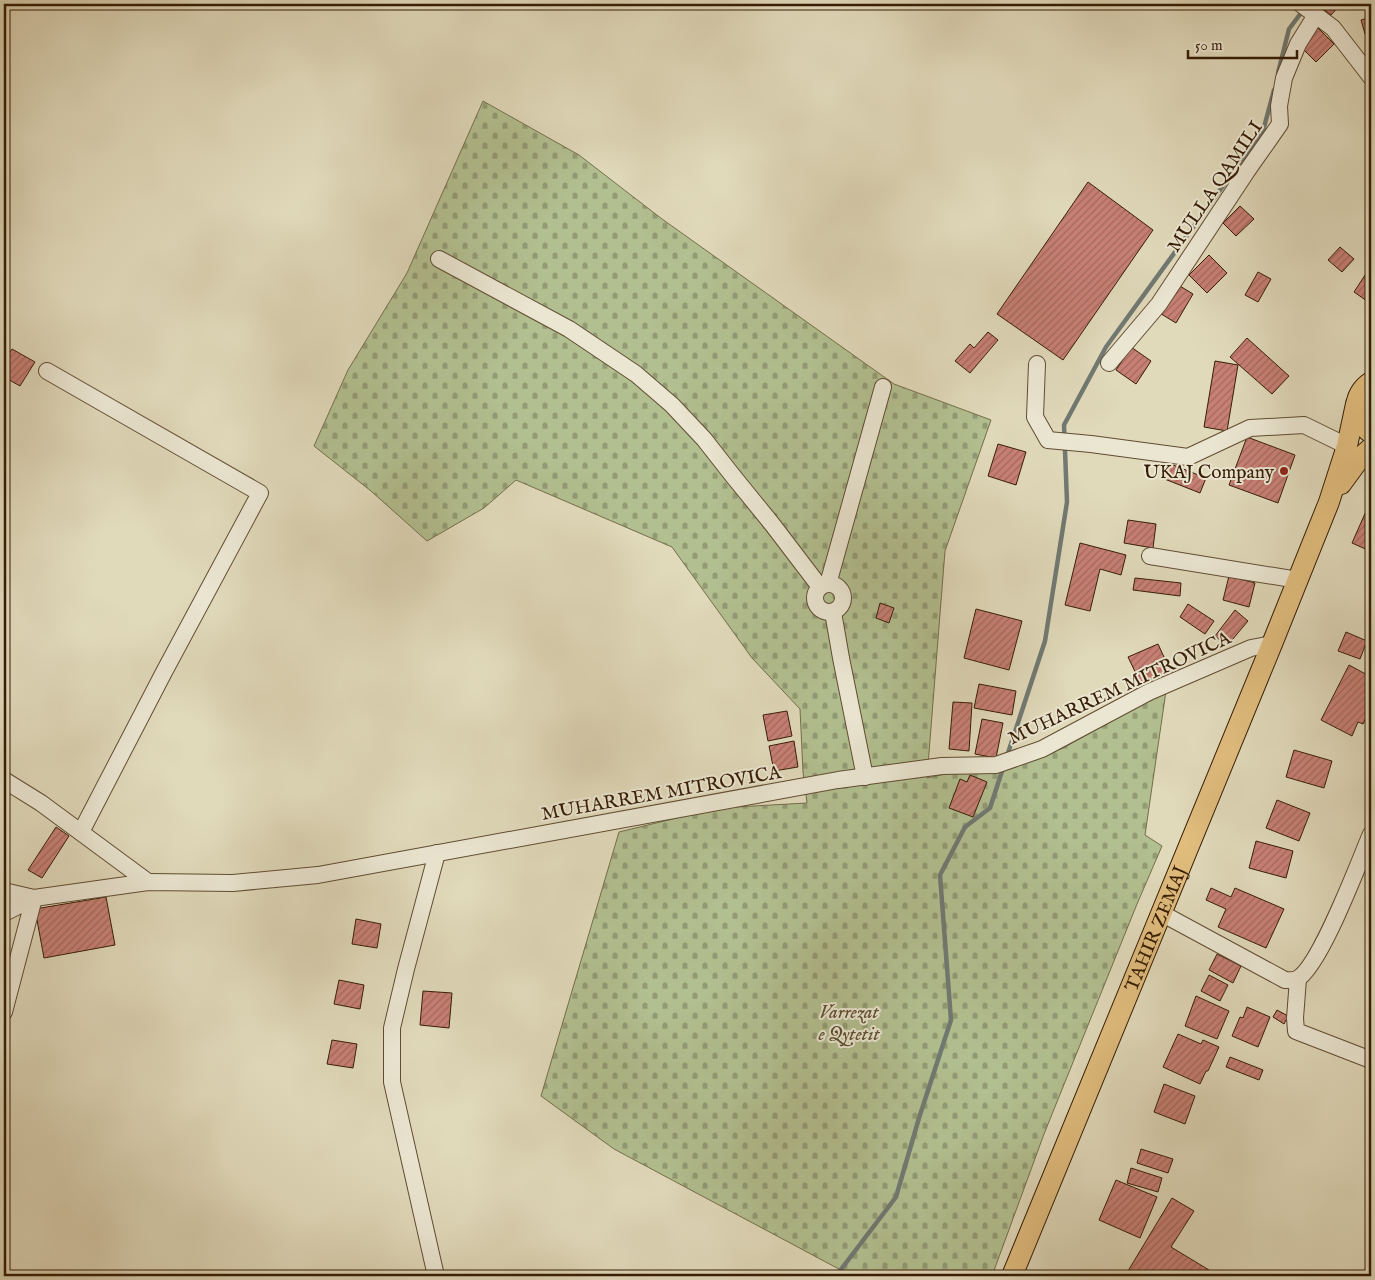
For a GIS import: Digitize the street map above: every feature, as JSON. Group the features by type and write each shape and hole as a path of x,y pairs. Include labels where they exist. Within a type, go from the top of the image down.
{"main road":[{"path":"1371,382 1358,396 1356,404 1359,420 1363,427 1371,433"},
{"name":"TAHIR ZEMAJ","path":"1012,1276 1329,502 1347,446 1356,404"},
{"name":"TAHIR ZEMAJ","path":"1329,502 1360,458 1371,448"}],"street":[{"path":"1301,4 1333,28 1371,77"},
{"name":"MULLA QAMILI","path":"1109,363 1159,304 1280,124 1279,106 1284,78 1298,44 1316,15"},
{"path":"439,259 569,329 636,374 672,405 704,439 824,585"},
{"path":"1037,364 1035,417 1048,440 1188,457 1250,428 1304,425 1347,446"},
{"path":"47,370 260,493 81,832"},
{"path":"865,777 833,612 824,611 816,605 815,595 824,585 884,387"},
{"path":"1150,556 1298,580"},
{"name":"MUHARREM MITROVICA","path":"34,898 148,882 233,882 309,876 865,777 942,766 996,765 1042,749 1149,692 1252,648 1272,644"},
{"path":"4,780 41,803 148,882"},
{"path":"1371,834 1330,932 1309,966 1298,979 1295,1018 1296,1031 1371,1060"},
{"path":"436,1276 392,1082 392,1028 437,853"},
{"path":"4,891 34,898"},
{"path":"4,913 34,898"},
{"path":"4,1012 34,898"},
{"path":"1161,913 1285,980 1298,979"}],"green space":[{"name":"Varrezat e Qytetit","path":"483,101 579,155 662,219 894,384 991,420 945,551 927,778 1061,749 1166,691 1145,835 1162,846 1044,1134 992,1276 852,1276 614,1149 541,1096 619,832 718,808 807,803 803,772 800,709 752,658 672,547 516,480 484,508 427,541 371,491 314,446 348,370 407,273"}],"building":[{"path":"1317,4 1341,4 1331,15"},
{"path":"1371,17 1371,43 1368,44 1361,20"},
{"path":"1318,28 1334,44 1316,62 1300,46"},
{"path":"1088,182 1153,230 1063,360 997,314"},
{"path":"1240,206 1254,219 1236,236 1223,223"},
{"path":"1340,247 1354,259 1342,272 1328,260"},
{"path":"1209,255 1227,273 1207,293 1189,275"},
{"path":"1369,269 1371,270 1371,295 1367,301 1354,292"},
{"path":"1258,272 1271,279 1258,302 1245,295"},
{"path":"1175,283 1193,294 1176,323 1158,312"},
{"path":"988,332 998,340 970,373 955,361 970,344 974,348"},
{"path":"1247,338 1289,376 1272,394 1230,357"},
{"path":"1131,347 1151,361 1136,384 1116,370"},
{"path":"12,349 35,362 20,386 4,377 4,361"},
{"path":"1215,361 1238,365 1227,431 1204,427"},
{"path":"1247,437 1295,455 1278,503 1229,485"},
{"path":"998,444 1026,452 1016,485 988,476"},
{"path":"1168,463 1206,478 1200,493 1162,478"},
{"path":"1367,509 1371,511 1370,551 1352,543"},
{"path":"1128,520 1156,524 1153,548 1124,543"},
{"path":"1080,543 1126,555 1121,575 1100,569 1090,611 1065,605"},
{"path":"1229,576 1255,583 1249,607 1223,600"},
{"path":"1135,578 1181,583 1180,596 1133,590"},
{"path":"880,603 894,608 889,623 876,618"},
{"path":"1188,604 1214,621 1205,634 1180,617"},
{"path":"976,609 1022,621 1009,670 964,658"},
{"path":"1235,610 1248,621 1227,646 1215,636"},
{"path":"1346,632 1367,641 1360,659 1338,651"},
{"path":"1158,644 1170,670 1141,684 1128,657"},
{"path":"1349,665 1371,677 1371,707 1363,724 1358,722 1352,736 1321,720"},
{"path":"979,684 1016,691 1012,715 974,708"},
{"path":"953,702 972,703 969,751 949,749"},
{"path":"787,711 792,736 768,741 763,715"},
{"path":"982,719 1003,723 996,758 975,754"},
{"path":"794,741 798,767 774,771 769,746"},
{"path":"1294,750 1332,761 1324,788 1286,777"},
{"path":"970,775 987,782 973,817 949,808 960,779 967,782"},
{"path":"1277,800 1310,813 1299,841 1266,828"},
{"path":"56,827 69,836 42,878 28,870"},
{"path":"1256,841 1293,851 1286,878 1249,868"},
{"path":"1211,888 1231,897 1235,888 1284,909 1266,948 1218,927 1226,909 1206,900"},
{"path":"106,897 115,945 44,958 35,909"},
{"path":"356,919 381,924 377,948 352,944"},
{"path":"1217,954 1241,966 1233,983 1209,970"},
{"path":"1209,975 1228,985 1220,1001 1201,991"},
{"path":"339,980 364,985 360,1009 334,1004"},
{"path":"423,991 452,993 449,1028 420,1025"},
{"path":"1196,996 1229,1011 1217,1039 1185,1026"},
{"path":"1247,1007 1270,1017 1258,1047 1232,1036 1240,1017 1243,1018"},
{"path":"1277,1010 1288,1016 1284,1024 1273,1017"},
{"path":"1178,1034 1201,1044 1203,1040 1219,1047 1200,1084 1163,1067"},
{"path":"332,1040 357,1044 353,1068 327,1064"},
{"path":"1230,1057 1263,1070 1259,1080 1226,1067"},
{"path":"1164,1084 1195,1096 1185,1124 1154,1112"},
{"path":"1141,1149 1173,1159 1168,1173 1137,1163"},
{"path":"1131,1168 1162,1178 1158,1192 1127,1183"},
{"path":"1116,1180 1157,1197 1140,1238 1099,1220"},
{"path":"1172,1198 1194,1211 1171,1247 1209,1270 1205,1276 1125,1276"}],"waterway":[{"path":"1278,73 1289,29 1304,9"},
{"path":"1007,756 1045,641 1067,502 1064,425 1106,347 1263,131 1274,90"},
{"path":"836,1276 896,1197 951,1020 940,875 965,827 990,808 1003,768"}],"place":[{"name":"UKAJ Company","path":"1284,471"}]}
